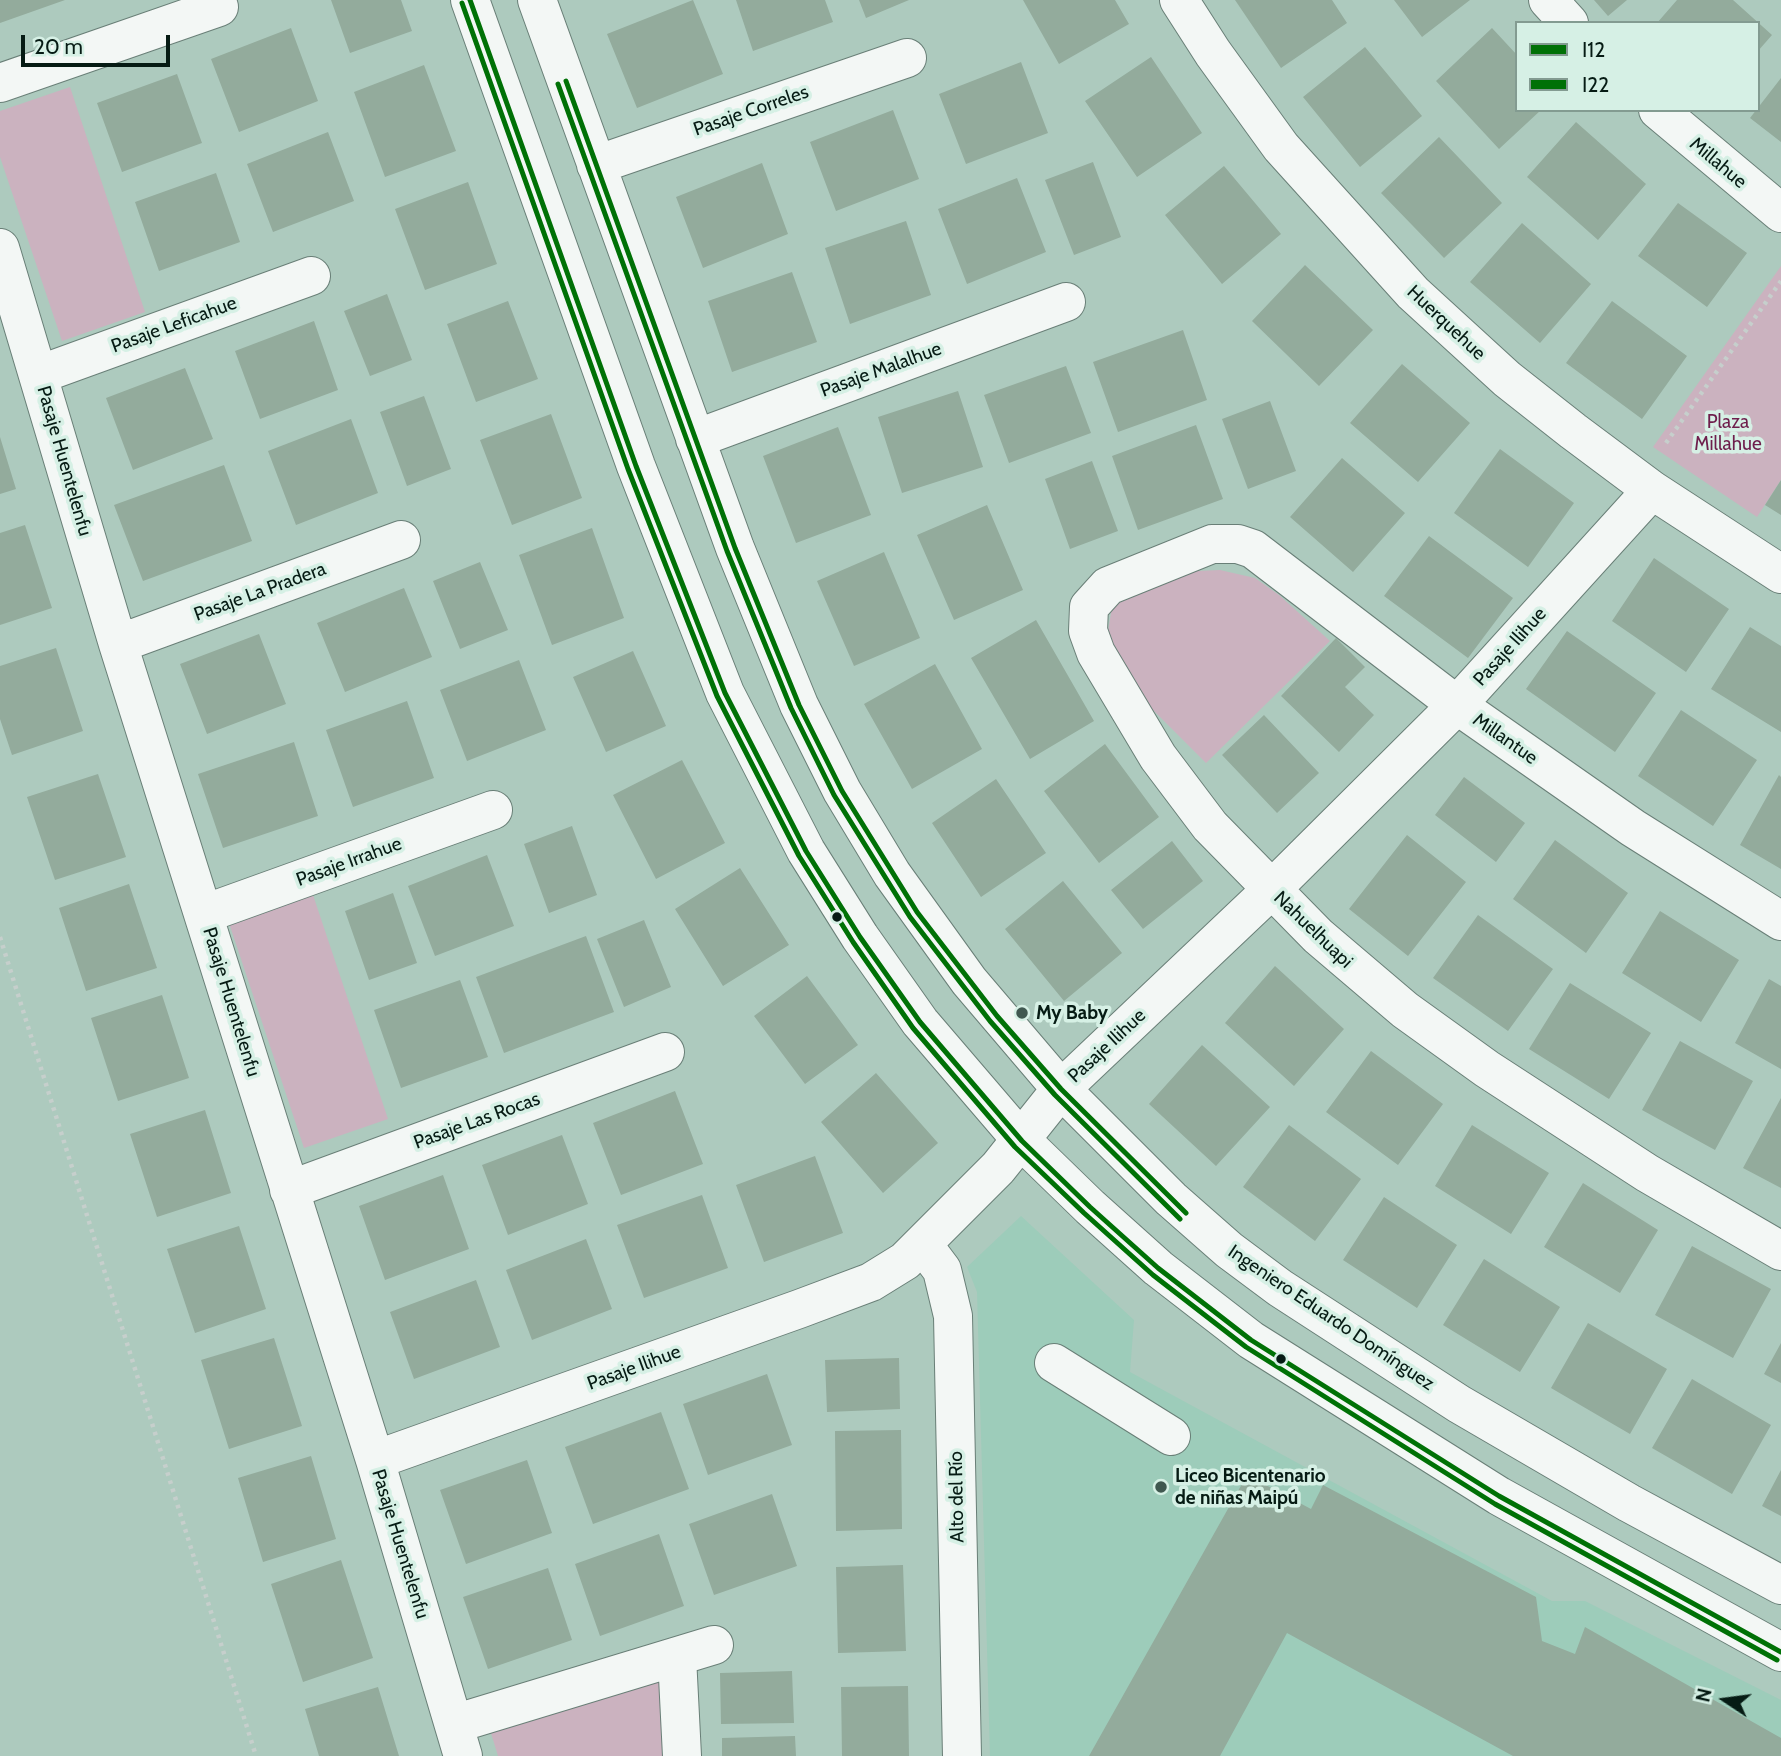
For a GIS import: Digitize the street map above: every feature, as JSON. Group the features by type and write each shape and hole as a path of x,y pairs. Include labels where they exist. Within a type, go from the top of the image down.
{"street":[{"path":"470,0 646,491 699,631 749,745 806,850 860,937 929,1032 1022,1141 1158,1268 1283,1362 1499,1496 1781,1652"},
{"name":"Ingeniero Eduardo Domínguez","path":"537,0 695,439 776,653 842,791 917,912 997,1016 1061,1089 1199,1225 1280,1288 1511,1436 1781,1585"},
{"name":"Huerquehue","path":"1179,0 1213,53 1281,147 1413,293 1507,379 1646,485 1781,574"},
{"path":"1548,0 1567,21"},
{"path":"0,83 219,7"},
{"name":"Pasaje Correles","path":"596,165 907,58"},
{"name":"Millahue","path":"1660,112 1781,213"},
{"name":"Pasaje Huentelenfu","path":"0,248 118,644 375,1460 458,1740"},
{"name":"Pasaje Leficahue","path":"38,375 311,276"},
{"name":"Pasaje Malalhue","path":"695,439 1066,302"},
{"name":"Pasaje Ilihue","path":"375,1460 871,1282 924,1246 1022,1141 1061,1089 1271,890 1457,705 1646,485"},
{"name":"Pasaje La Pradera","path":"118,644 401,540"},
{"name":"Nahuelhuapi","path":"1238,544 1212,544 1108,586 1089,607 1088,631 1096,653 1158,757 1210,826 1271,890 1358,972 1487,1069 1636,1166 1781,1251"},
{"name":"Millantue","path":"1238,544 1269,558 1457,705 1633,828 1781,922"},
{"name":"Pasaje Irrahue","path":"204,914 493,810"},
{"name":"Pasaje Las Rocas","path":"289,1190 665,1052"},
{"name":"Alto del Río","path":"924,1246 942,1270 953,1316 962,1756"},
{"path":"1054,1363 1171,1436"},
{"path":"458,1740 715,1645"},
{"path":"677,1657 682,1756"}],"path":[{"path":"1646,485 1781,281"},
{"path":"0,937 256,1756"}],"shaded area":[{"name":"Liceo Bicentenario de niñas Maipú","path":"1021,1216 1134,1320 1130,1372 1552,1601 1585,1601 1781,1700 1781,1756 990,1756 977,1292 967,1267"}],"green space":[{"path":"70,87 145,312 62,341 0,157 0,111"},
{"name":"Plaza Millahue","path":"1781,266 1781,480 1757,517 1653,447"},
{"path":"1220,570 1255,578 1279,595 1330,641 1206,763 1134,691 1124,677 1108,631 1112,607 1122,596 1197,571"},
{"path":"313,895 388,1119 304,1148 229,923"},
{"path":"663,1678 666,1756 498,1756 491,1733"}],"building":[{"path":"0,0 65,0 0,23"},
{"path":"331,0 401,0 412,31 350,53"},
{"path":"693,0 723,74 637,108 607,34"},
{"path":"736,0 825,0 833,22 753,51"},
{"path":"859,0 909,0 866,18"},
{"path":"1023,0 1115,0 1129,24 1059,64"},
{"path":"1235,0 1332,0 1347,23 1281,68"},
{"path":"1394,0 1470,0 1422,37"},
{"path":"1594,0 1627,0 1608,16"},
{"path":"1677,0 1733,0 1756,21 1659,21"},
{"path":"1760,24 1772,35 1760,49"},
{"path":"291,28 318,101 239,132 211,59"},
{"path":"1492,28 1515,53 1515,112 1539,112 1499,149 1436,81"},
{"path":"1365,47 1422,116 1360,167 1303,97"},
{"path":"1151,57 1202,133 1137,177 1085,101"},
{"path":"1021,62 1048,133 966,164 939,94"},
{"path":"424,65 456,151 385,177 354,92"},
{"path":"177,74 202,143 122,172 97,103"},
{"path":"1781,78 1781,142 1750,118 1755,112 1760,112 1760,105"},
{"path":"893,110 919,179 836,211 810,142"},
{"path":"1576,122 1646,184 1598,240 1527,177"},
{"path":"328,132 354,201 273,232 247,164"},
{"path":"1439,137 1502,203 1444,258 1381,193"},
{"path":"1093,162 1121,237 1074,255 1045,180"},
{"path":"762,163 788,234 703,268 676,197"},
{"path":"1224,166 1281,234 1222,284 1165,215"},
{"path":"216,173 240,242 159,271 135,202"},
{"path":"1017,178 1046,252 967,284 938,209"},
{"path":"468,182 497,264 425,290 395,209"},
{"path":"1678,203 1747,253 1707,307 1638,256"},
{"path":"906,221 931,295 850,324 825,248"},
{"path":"1522,223 1591,284 1540,343 1470,282"},
{"path":"1305,265 1373,330 1319,386 1252,321"},
{"path":"792,272 817,342 732,372 708,301"},
{"path":"387,294 412,360 370,376 344,311"},
{"path":"508,301 538,379 476,402 447,324"},
{"path":"1612,301 1687,356 1642,419 1566,363"},
{"path":"314,321 338,390 260,419 235,351"},
{"path":"1183,330 1207,400 1118,432 1093,362"},
{"path":"1402,364 1470,423 1418,482 1350,423"},
{"path":"1066,366 1091,433 1009,463 984,395"},
{"path":"185,368 213,439 133,470 106,398"},
{"path":"958,391 983,467 902,493 878,417"},
{"path":"424,396 451,469 407,486 380,412"},
{"path":"1270,401 1296,471 1248,489 1222,419"},
{"path":"551,414 582,498 512,525 480,440"},
{"path":"351,419 378,493 296,525 268,451"},
{"path":"1196,425 1223,499 1138,530 1112,456"},
{"path":"838,427 871,515 796,543 763,456"},
{"path":"0,437 16,489 0,494"},
{"path":"1500,449 1574,503 1528,567 1454,513"},
{"path":"1342,458 1405,513 1353,572 1290,517"},
{"path":"1092,461 1118,531 1070,549 1045,479"},
{"path":"224,465 252,541 143,581 114,505"},
{"path":"1781,480 1781,515 1765,505"},
{"path":"987,505 1023,590 954,620 917,535"},
{"path":"25,525 52,608 0,625 0,533"},
{"path":"592,528 624,618 552,645 519,555"},
{"path":"1429,536 1513,598 1468,658 1384,596"},
{"path":"884,552 920,638 854,666 817,581"},
{"path":"1654,558 1729,609 1686,672 1612,621"},
{"path":"480,562 508,630 460,649 433,581"},
{"path":"404,588 432,657 345,692 317,623"},
{"path":"1036,620 1094,721 1030,759 971,658"},
{"path":"1750,627 1781,646 1781,732 1711,689"},
{"path":"1567,631 1656,693 1615,752 1526,689"},
{"path":"259,634 286,704 207,734 180,664"},
{"path":"1336,638 1365,667 1345,687 1374,715 1339,752 1281,696"},
{"path":"56,648 83,731 12,755 0,719 0,666"},
{"path":"633,651 666,726 606,752 573,677"},
{"path":"519,660 546,730 467,761 440,690"},
{"path":"935,664 982,749 912,789 864,704"},
{"path":"407,701 434,778 353,807 326,730"},
{"path":"1681,710 1757,760 1713,826 1638,776"},
{"path":"1264,715 1319,773 1277,813 1222,755"},
{"path":"294,742 318,816 223,848 198,774"},
{"path":"1105,744 1159,817 1099,863 1044,791"},
{"path":"682,760 725,843 656,879 613,795"},
{"path":"98,774 126,857 55,880 27,797"},
{"path":"1779,775 1781,777 1781,869 1740,845"},
{"path":"1464,777 1525,823 1496,862 1435,815"},
{"path":"996,779 1046,853 981,897 932,823"},
{"path":"572,826 597,895 549,913 524,844"},
{"path":"1407,835 1466,882 1408,956 1349,909"},
{"path":"1555,840 1628,893 1586,953 1513,899"},
{"path":"1172,841 1203,881 1143,929 1111,890"},
{"path":"487,855 514,926 435,956 408,886"},
{"path":"740,868 789,945 723,986 675,909"},
{"path":"1063,881 1122,953 1064,1001 1005,929"},
{"path":"129,884 157,968 86,991 59,908"},
{"path":"393,893 417,963 369,980 345,911"},
{"path":"1660,911 1739,960 1701,1022 1622,973"},
{"path":"1478,915 1553,969 1508,1031 1433,978"},
{"path":"644,920 671,987 624,1007 597,939"},
{"path":"586,936 614,1012 504,1053 476,977"},
{"path":"1275,966 1344,1029 1294,1086 1225,1023"},
{"path":"807,976 858,1045 805,1084 754,1016"},
{"path":"1769,979 1781,986 1781,1069 1735,1043"},
{"path":"460,980 488,1057 401,1088 374,1010"},
{"path":"1570,983 1651,1033 1609,1099 1529,1049"},
{"path":"162,995 189,1078 118,1101 91,1018"},
{"path":"1680,1041 1753,1081 1715,1150 1642,1110"},
{"path":"1202,1045 1270,1107 1216,1166 1149,1104"},
{"path":"1371,1051 1443,1104 1398,1165 1326,1112"},
{"path":"876,1073 938,1143 883,1193 821,1122"},
{"path":"675,1091 703,1164 621,1195 593,1123"},
{"path":"1781,1098 1781,1188 1743,1168"},
{"path":"205,1110 231,1193 157,1217 130,1134"},
{"path":"1289,1125 1361,1179 1315,1241 1243,1187"},
{"path":"1472,1125 1549,1173 1511,1234 1435,1186"},
{"path":"562,1135 588,1204 508,1235 482,1165"},
{"path":"815,1156 843,1233 764,1262 736,1185"},
{"path":"443,1175 469,1249 385,1280 359,1206"},
{"path":"1583,1183 1658,1230 1620,1293 1544,1247"},
{"path":"702,1195 728,1268 644,1298 617,1225"},
{"path":"1384,1197 1457,1245 1417,1308 1343,1260"},
{"path":"239,1226 266,1309 195,1333 167,1249"},
{"path":"586,1239 612,1309 532,1340 506,1270"},
{"path":"1692,1246 1771,1289 1733,1358 1655,1315"},
{"path":"1484,1259 1560,1307 1520,1372 1443,1325"},
{"path":"476,1280 500,1347 414,1379 390,1312"},
{"path":"1588,1323 1667,1369 1630,1434 1551,1388"},
{"path":"274,1338 302,1426 229,1449 201,1360"},
{"path":"1781,1343 1781,1383 1764,1374"},
{"path":"899,1358 900,1409 827,1412 825,1360"},
{"path":"767,1374 792,1445 708,1475 683,1404"},
{"path":"1692,1379 1771,1425 1732,1494 1652,1448"},
{"path":"661,1412 689,1489 593,1524 565,1447"},
{"path":"901,1430 902,1529 836,1531 835,1431"},
{"path":"311,1456 336,1539 263,1562 238,1478"},
{"path":"527,1460 552,1533 466,1564 440,1490"},
{"path":"1781,1470 1781,1516 1762,1506"},
{"path":"1247,1475 1311,1509 1323,1485 1536,1597 1542,1641 1575,1654 1585,1627 1781,1738 1781,1756 1513,1756 1287,1633 1220,1756 1089,1756"},
{"path":"772,1494 797,1566 714,1595 689,1524"},
{"path":"659,1534 684,1606 600,1636 575,1564"},
{"path":"341,1560 373,1658 303,1682 271,1584"},
{"path":"903,1565 906,1651 838,1653 836,1567"},
{"path":"548,1568 572,1640 488,1669 463,1597"},
{"path":"792,1671 794,1723 721,1724 720,1673"},
{"path":"908,1686 909,1756 842,1756 841,1687"},
{"path":"378,1687 399,1756 319,1756 305,1709"},
{"path":"795,1736 796,1756 722,1756 722,1738"}],"transit line":[{"name":"I12","path":"470,0 636,466 725,693 806,851 860,937 920,1022 1022,1141 1090,1207 1158,1268 1251,1340 1499,1496 1781,1652"},
{"name":"I22","path":"462,3 628,469 717,696 799,856 853,942 913,1028 1015,1147 1153,1275 1246,1347 1495,1504 1777,1660"},
{"name":"I12","path":"566,81 735,548 799,705 842,791 917,912 997,1016 1061,1089 1186,1213"},
{"name":"I22","path":"558,84 727,551 791,708 834,795 910,917 990,1021 1055,1095 1180,1219"}],"place":[{"name":"My Baby","path":"1022,1013"},
{"name":"Liceo Bicentenario de niñas Maipú","path":"1161,1487"}]}
